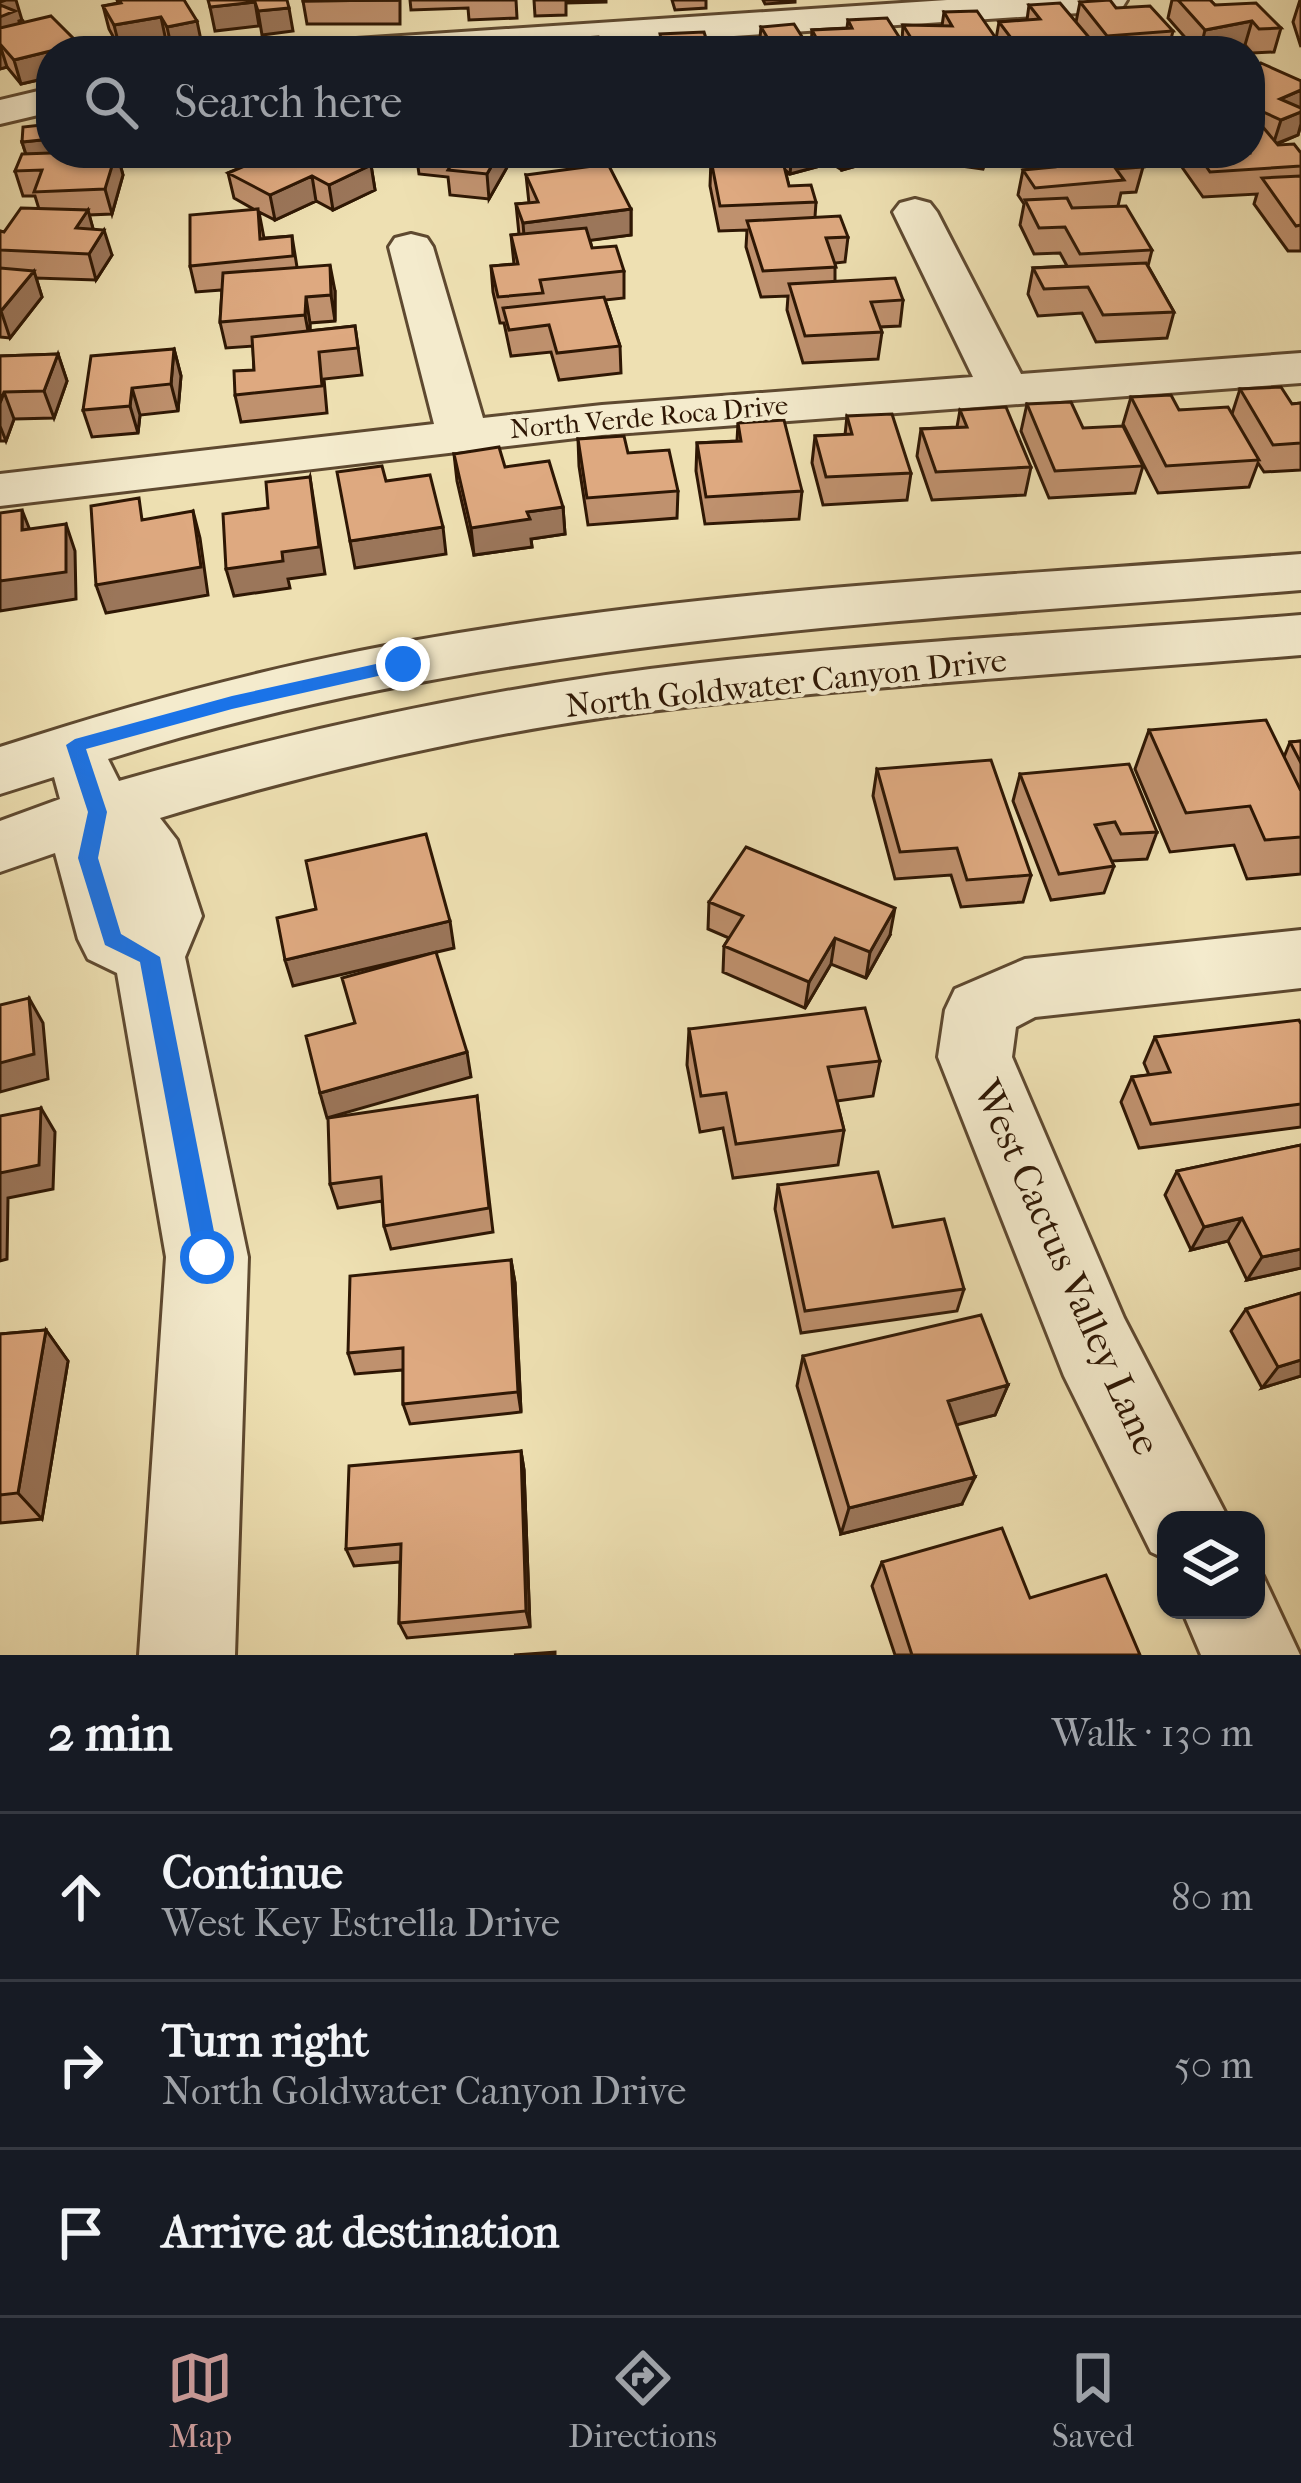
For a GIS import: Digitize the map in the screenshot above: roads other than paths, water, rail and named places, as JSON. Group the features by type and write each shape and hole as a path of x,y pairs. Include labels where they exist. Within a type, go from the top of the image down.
{"street":[{"path":"566,36 1109,0"},
{"path":"0,112 36,104"},
{"path":"916,212 1004,388"},
{"path":"411,247 463,434"},
{"name":"North Verde Roca Drive","path":"0,490 140,477 463,434 1301,368"},
{"name":"North Goldwater Canyon Drive","path":"0,771 75,745 232,703 520,644 704,621 1301,572"},
{"name":"North Goldwater Canyon Drive","path":"0,847 250,766 536,708 700,684 1301,634"},
{"path":"75,745 98,812 88,858 112,939 150,957 207,1257 187,1655"},
{"name":"West Cactus Valley Lane","path":"1178,1511 1094,1347 974,1057 981,1010 1025,989 1301,959"},
{"path":"1234,1619 1252,1655"}]}
